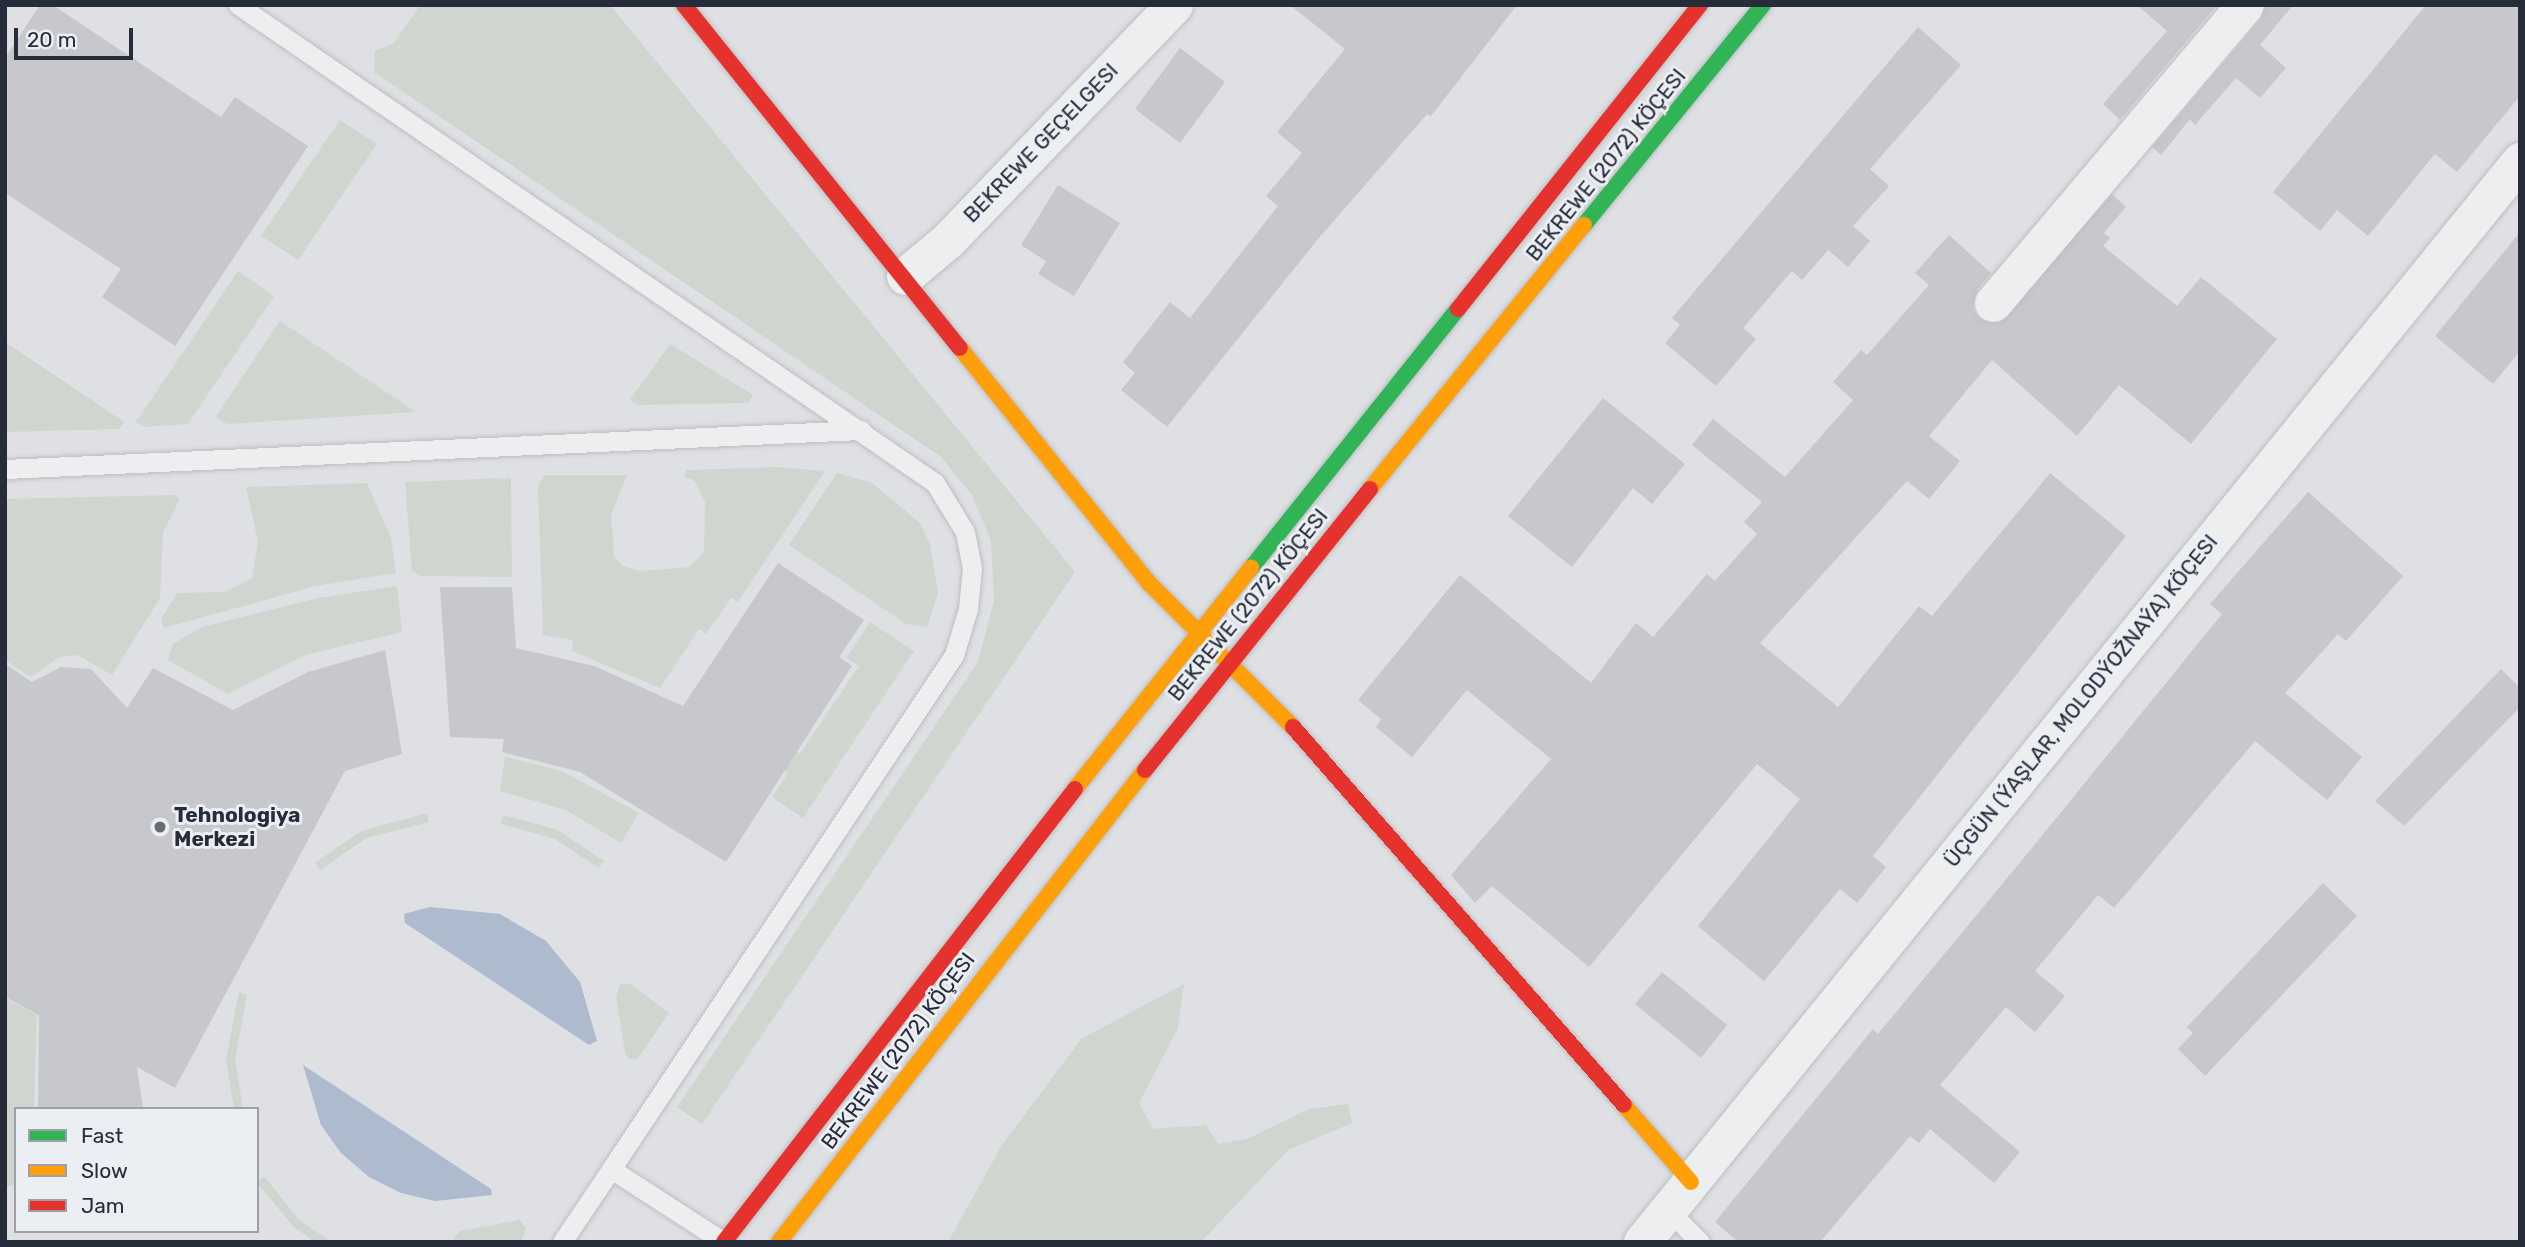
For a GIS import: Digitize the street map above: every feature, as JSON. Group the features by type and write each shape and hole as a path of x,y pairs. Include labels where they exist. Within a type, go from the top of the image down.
{"main road":[{"path":"684,5 905,276 1149,583 1267,698 1691,1182"},
{"name":"BEKREWE (2072) KÖÇESI","path":"724,1242 1198,632 1700,5"},
{"name":"BEKREWE (2072) KÖÇESI","path":"779,1242 1229,662 1763,5"}],"street":[{"name":"BEKREWE GEÇELGESI","path":"905,276 948,240 1174,5"},
{"path":"1993,303 2245,5"},
{"name":"ÜÇGÜN (ÝAŞLAR, MOLODÝOŽNAÝA) KÖÇESI","path":"1642,1242 2520,160"}],"lane":[{"path":"238,5 935,483 965,532 972,568 954,655 562,1242"},
{"path":"5,469 861,430"},
{"path":"611,1169 724,1242"},
{"path":"1668,1210 1700,1242"}],"shaded area":[{"path":"420,5 610,5 1075,572 702,1124 677,1107 978,662 994,601 991,541 972,495 941,457 374,72 375,51 394,43"},
{"path":"340,120 377,144 298,260 261,236"},
{"path":"238,271 274,296 188,424 145,427 136,422"},
{"path":"280,321 416,412 227,424 216,417"},
{"path":"5,342 124,422 119,429 5,432"},
{"path":"670,344 753,395 748,403 638,405 630,400"},
{"path":"776,467 825,471 738,602 731,598 706,634 699,629 660,688 572,651 573,640 543,635 538,486 545,475 627,475 611,515 614,555 622,566 640,571 690,567 704,552 705,502 695,481 683,476 687,470"},
{"path":"837,473 872,483 920,523 930,544 938,593 927,627 906,624 789,545"},
{"path":"511,478 512,577 421,576 412,571 405,482"},
{"path":"367,483 391,538 396,573 315,586 164,628 161,619 177,593 225,592 252,578 258,542 246,487"},
{"path":"174,495 180,499 163,532 160,598 112,675 78,655 59,657 31,677 5,660 5,499"},
{"path":"397,586 402,632 305,655 228,694 168,660 173,644 202,627 318,598"},
{"path":"870,622 914,651 803,818 772,797 788,773 776,765 788,747 800,754 859,666 846,658"},
{"path":"505,757 562,771 639,813 621,843 566,810 500,791"},
{"path":"427,813 429,822 366,838 321,870 315,863 361,831"},
{"path":"503,815 558,830 604,861 599,868 555,839 501,824"},
{"path":"620,984 630,984 669,1013 637,1059 628,1059 625,1052 616,997"},
{"path":"1184,984 1178,1028 1139,1103 1153,1129 1206,1125 1218,1144 1247,1139 1309,1109 1348,1104 1352,1123 1288,1150 1201,1242 948,1242 1002,1145 1081,1039"},
{"path":"239,992 247,995 235,1059 243,1107 234,1107 226,1059"},
{"path":"5,998 37,1015 34,1107 14,1107 14,1185 5,1187"},
{"path":"264,1176 299,1220 332,1242 315,1242 293,1226 259,1185"},
{"path":"520,1220 526,1228 521,1242 450,1242 460,1231"}],"water":[{"path":"430,907 500,914 546,941 580,982 597,1041 589,1045 405,923 404,914"},
{"path":"303,1065 491,1189 492,1195 435,1201 401,1193 369,1177 341,1153 321,1125"}],"building":[{"path":"40,5 53,5 221,117 235,97 308,146 175,346 102,297 121,269 5,193 5,58"},
{"path":"1290,5 1517,5 1431,116 1427,114 1318,239 1167,427 1121,390 1135,373 1123,362 1170,302 1190,318 1278,206 1266,196 1302,153 1277,132 1345,49"},
{"path":"2137,5 2217,5 2120,120 2103,104 2167,31"},
{"path":"2265,5 2293,5 2260,45 2286,68 2260,98 2236,78 2195,125 2190,119 2161,155 2152,147 2261,19"},
{"path":"2426,5 2520,5 2520,96 2457,172 2435,154 2368,236 2337,210 2320,231 2273,192"},
{"path":"1918,27 1961,65 1870,169 1889,186 1853,226 1870,241 1848,267 1828,250 1802,280 1792,271 1743,328 1756,339 1716,386 1665,343 1680,325 1672,318"},
{"path":"1180,48 1225,82 1180,143 1135,109"},
{"path":"1058,185 1120,223 1074,296 1038,274 1046,261 1021,245"},
{"path":"2112,194 2126,207 2104,233 2110,238 2103,246 2177,306 2201,277 2277,339 2191,444 2119,385 2077,436 1992,360 1929,436 1960,461 1929,499 1907,481 1760,643 1838,707 1919,606 1932,616 2050,473 2126,536 1873,856 1886,867 1857,903 1840,889 1764,981 1698,926 1800,799 1757,764 1589,967 1492,886 1475,903 1451,875 1551,759 1467,690 1412,757 1376,727 1381,719 1358,700 1460,575 1591,683 1636,623 1653,637 1707,574 1715,581 1757,534 1744,522 1762,502 1692,445 1713,419 1785,477 1853,400 1833,382 1861,350 1867,355 1929,285 1915,273 1949,235 1991,273 1977,290 1973,309 1980,319 1999,323"},
{"path":"2520,232 2520,351 2493,384 2435,336"},
{"path":"1603,398 1685,464 1652,504 1633,488 1572,567 1508,516"},
{"path":"2308,492 2403,576 2346,641 2338,634 2285,693 2362,757 2327,800 2255,741 2114,908 2098,895 2035,971 2065,996 2035,1032 2006,1007 1940,1085 2020,1152 1994,1183 1930,1129 1919,1143 1910,1136 1820,1242 1738,1242 1715,1222 1873,1029 1878,1034 2036,843 2222,614 2210,604"},
{"path":"778,563 864,620 839,657 852,666 726,862 580,772 502,752 504,739 450,737 440,587 512,587 516,648 594,666 683,706"},
{"name":"Tehnologiya Merkezi","path":"385,650 402,754 345,771 175,1088 137,1067 143,1107 38,1107 39,1015 5,997 5,664 32,682 61,667 91,669 127,708 153,668 233,710 308,672"},
{"path":"2501,669 2520,688 2520,707 2404,826 2375,801"},
{"path":"2323,883 2357,916 2205,1076 2178,1049 2193,1033 2187,1027"},
{"path":"1662,972 1727,1025 1701,1058 1635,1004"}],"traffic: fast":[{"path":"1584,225 1763,5"},
{"path":"1251,568 1458,309"}],"traffic: slow":[{"path":"1370,489 1584,225"},
{"path":"960,348 1149,583 1293,727"},
{"path":"1075,789 1251,568"},
{"path":"779,1242 1145,770"},
{"path":"1624,1105 1691,1182"}],"traffic: jam":[{"path":"684,5 960,348"},
{"path":"1458,309 1700,5"},
{"path":"1145,770 1370,489"},
{"path":"1293,727 1624,1105"},
{"path":"724,1242 1075,789"}],"place":[{"name":"Tehnologiya Merkezi","path":"160,827"}]}
